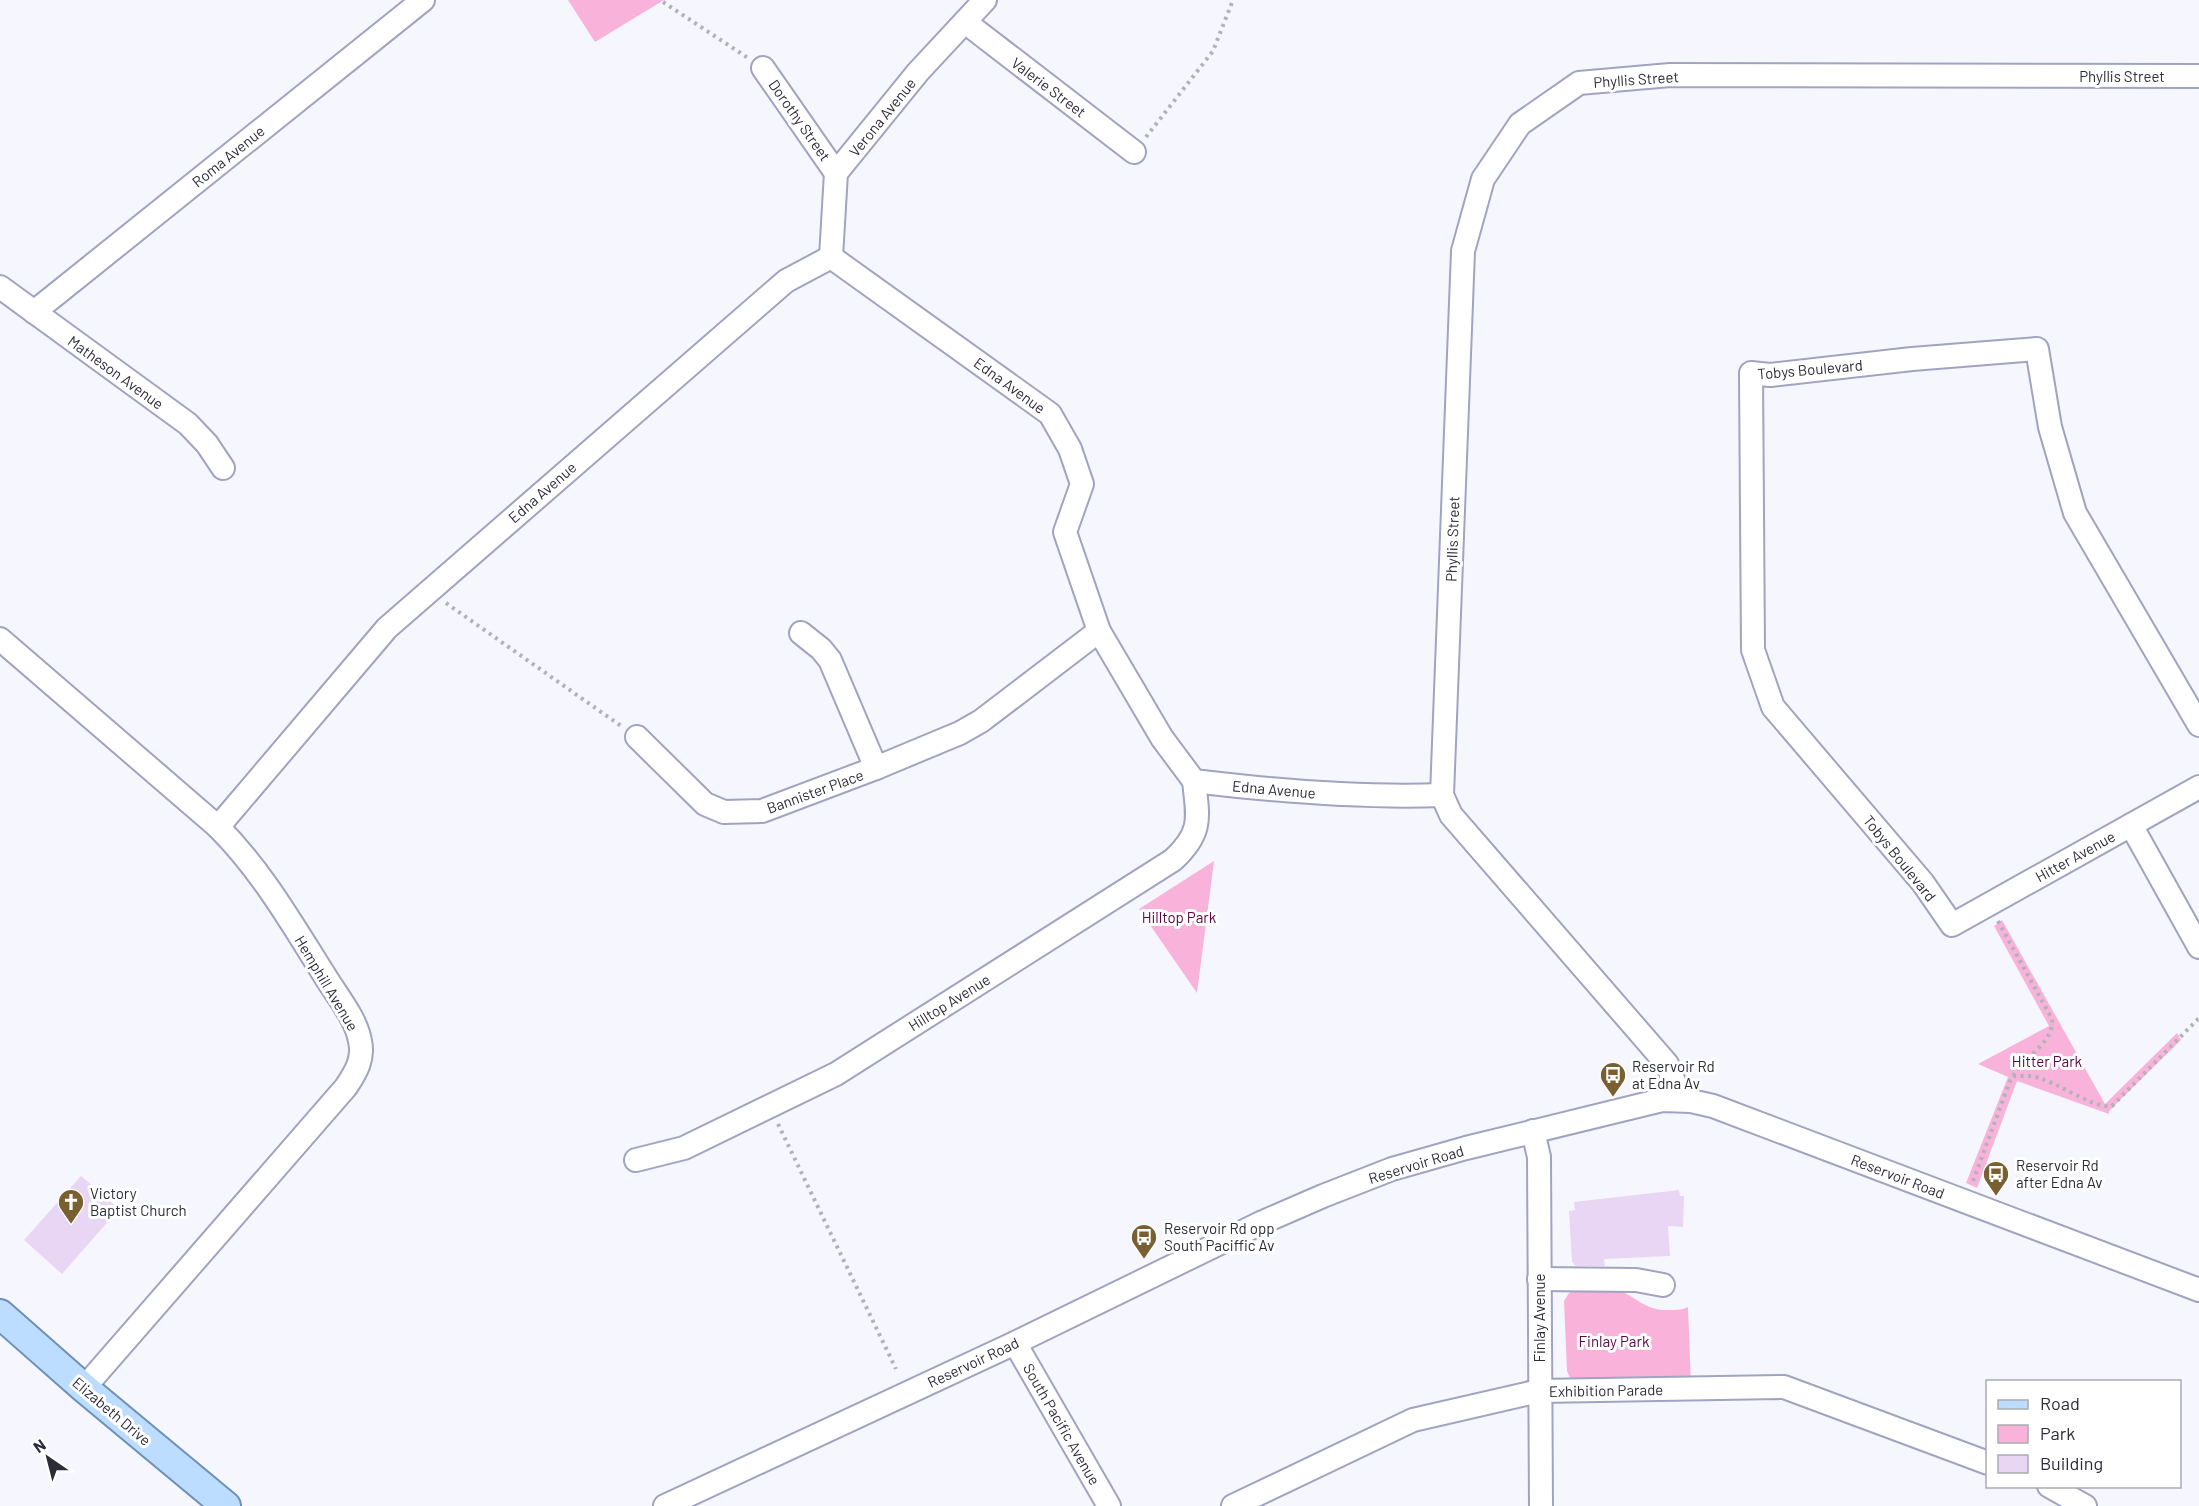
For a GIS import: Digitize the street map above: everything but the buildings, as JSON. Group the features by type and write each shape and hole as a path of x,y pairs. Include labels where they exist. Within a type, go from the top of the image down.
{"main road":[{"name":"Elizabeth Drive","path":"0,1314 84,1388 226,1506"}],"street":[{"name":"Roma Avenue","path":"34,312 423,0"},
{"name":"Verona Avenue","path":"836,173 918,72 986,0"},
{"name":"Valerie Street","path":"965,22 1134,152"},
{"name":"Dorothy Street","path":"763,68 836,173"},
{"name":"Phyllis Street","path":"1442,795 1463,251 1484,180 1520,124 1579,83 1670,75 2199,76"},
{"path":"831,257 836,173"},
{"name":"Edna Avenue","path":"218,827 387,628 786,280 831,257 1050,414 1070,449 1082,484 1065,532 1099,631 1161,738 1194,781 1252,788 1369,796 1442,795"},
{"name":"Matheson Avenue","path":"0,287 188,424 207,444 223,468"},
{"name":"Tobys Boulevard","path":"1952,925 1923,884 1773,707 1754,651 1751,373 1770,375 1912,358 2037,349 2050,428 2075,513 2199,726"},
{"name":"Bannister Place","path":"637,737 705,804 724,812 762,811 960,733 981,721 1099,631"},
{"name":"Bannister Place","path":"801,633 821,649 830,660 876,768"},
{"name":"Hemphill Avenue","path":"0,639 218,827 241,850 275,897 348,1014 360,1038 362,1054 357,1071 346,1087 84,1388"},
{"name":"Hilltop Avenue","path":"636,1160 684,1148 836,1074 1173,860 1194,836 1197,825 1194,781"},
{"name":"Hitter Avenue","path":"1952,925 2199,787"},
{"path":"1442,795 1451,815 1667,1064 1675,1084 1676,1100"},
{"path":"2131,825 2199,947"},
{"name":"Reservoir Road","path":"665,1506 1015,1343 1263,1222 1323,1196 1392,1169 1647,1102 1676,1100 1713,1106 2199,1290"},
{"name":"Finlay Avenue","path":"1533,1131 1539,1157 1541,1506"},
{"path":"1539,1279 1636,1280 1663,1285"},
{"name":"South Pacific Avenue","path":"1015,1343 1108,1506"},
{"name":"Exhibition Parade","path":"1233,1506 1413,1420 1539,1391 1784,1387 1986,1462"},
{"path":"2053,1488 2085,1506"}],"path":[{"path":"1134,152 1213,51 1233,0"},
{"path":"663,2 763,68"},
{"path":"428,590 637,737"},
{"path":"1973,1181 2013,1076 2037,1050 2053,1027 2052,1019 1989,905"},
{"path":"2013,1076 2038,1077 2087,1101 2104,1107 2112,1106 2199,1018"},
{"path":"770,1107 896,1369"}],"green space":[{"path":"568,0 664,0 595,42"},
{"name":"Hilltop Park","path":"1214,861 1197,993 1139,909"},
{"name":"Hitter Park","path":"2002,920 2105,1104 2177,1033 2181,1040 2109,1111 2109,1114 2017,1081 1977,1188 1966,1183 2008,1077 1978,1064 2049,1026 1994,926"},
{"name":"Finlay Park","path":"1616,1289 1647,1306 1661,1310 1688,1307 1691,1386 1571,1380 1567,1371 1564,1301 1574,1290"}],"place":[{"name":"Reservoir Rd at Edna Av","path":"1613,1098"},
{"name":"Reservoir Rd after Edna Av","path":"1996,1197"},
{"name":"Victory Baptist Church","path":"71,1225"},
{"name":"Reservoir Rd opp South Paciffic Av","path":"1144,1260"}]}
